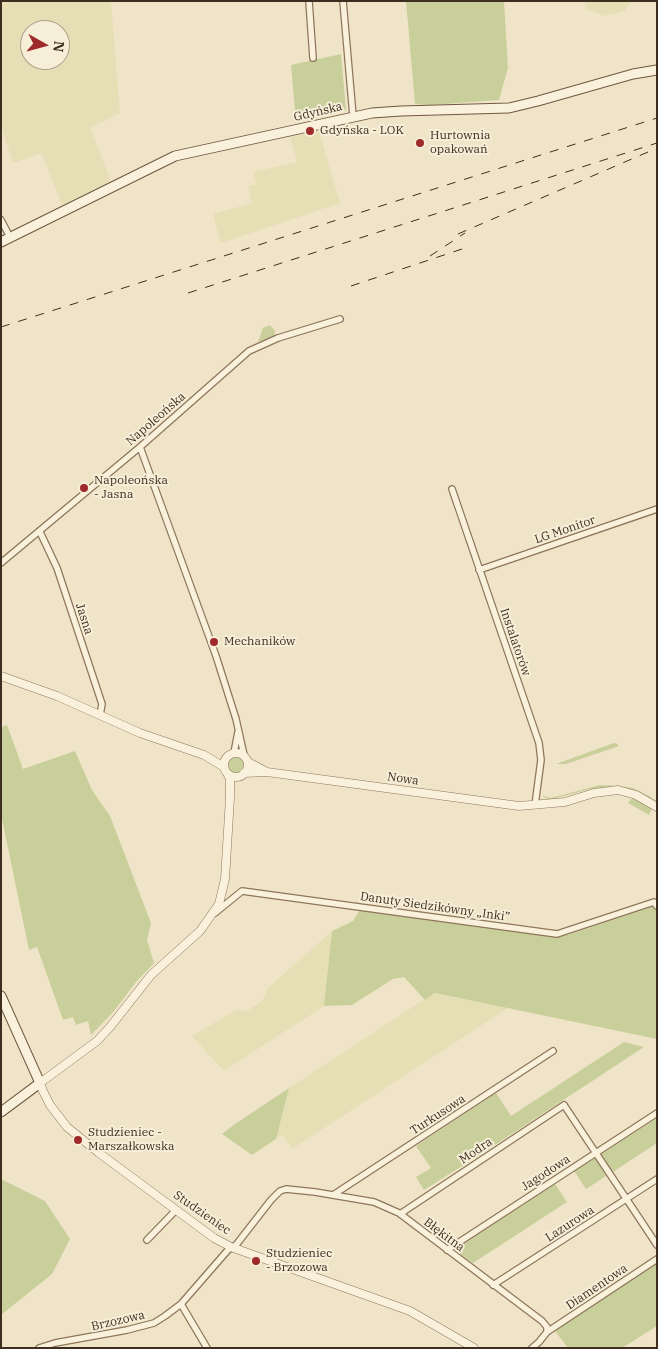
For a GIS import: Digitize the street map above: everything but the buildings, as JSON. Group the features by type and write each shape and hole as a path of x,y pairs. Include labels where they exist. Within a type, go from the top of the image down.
{"main road":[{"name":"Gdyńska","path":"1,242 176,156 353,116 400,110 509,108 633,74 657,70"},
{"name":"Studzieniec","path":"1,996 40,1083"},
{"path":"3,1108 40,1083"}],"street":[{"path":"309,1 314,58"},
{"path":"344,1 353,116"},
{"path":"1,220 10,237"},
{"name":"Napoleońska","path":"1,563 140,447 249,351 278,338 340,319"},
{"path":"140,447 216,656 236,719 247,768 230,798"},
{"name":"Instalatorów","path":"452,489 539,743 541,760 535,805"},
{"name":"LG Monitor","path":"479,570 657,509"},
{"name":"Jasna","path":"40,532 57,568 102,704 100,714"},
{"path":"1,676 57,696 140,733 204,755 226,757 234,753"},
{"path":"234,753 238,732"},
{"path":"234,753 246,759"},
{"path":"204,755 234,777 242,775"},
{"path":"40,1083 96,1041 110,1027 151,975 200,931 213,914 222,898 225,879 230,798 230,779 226,770 226,757"},
{"name":"Nowa","path":"246,759 267,772"},
{"name":"Nowa","path":"242,775 267,772 519,806 564,802 594,793 618,790 636,795 657,807"},
{"name":"Danuty Siedzikówny „Inki”","path":"213,914 242,890 557,934 654,902 657,906"},
{"name":"Turkusowa","path":"333,1195 553,1051"},
{"name":"Studzieniec","path":"40,1083 50,1105 67,1127 214,1238 231,1247 410,1310 474,1348"},
{"name":"Modra","path":"400,1214 564,1105 596,1153"},
{"name":"Jagodowa","path":"447,1250 657,1113"},
{"path":"596,1153 657,1245"},
{"name":"Lazurowa","path":"493,1285 657,1179"},
{"name":"Błękitna","path":"286,1189 374,1202 400,1214 542,1321 547,1327 547,1332"},
{"name":"Brzozowa","path":"39,1348 154,1323 181,1304 231,1247 236,1245 272,1200 286,1189"},
{"path":"147,1240 176,1210"},
{"name":"Diamentowa","path":"547,1332 657,1259"},
{"path":"181,1304 207,1348"},
{"path":"532,1348 547,1332"}],"shaded area":[{"path":"1,1 111,1 120,113 90,128 111,181 62,205 42,153 13,163 1,126"},
{"path":"585,1 631,1 625,11 604,16 586,9"},
{"path":"319,131 340,203 221,243 213,214 252,203 248,186 256,184 253,172 297,162 290,137"},
{"path":"332,931 324,1006 224,1071 192,1036 236,1010 247,1011 262,1001 268,988"},
{"path":"434,993 508,1008 292,1149 283,1135 276,1139 289,1088"}],"green space":[{"path":"406,1 504,1 508,68 499,100 430,105 415,104"},
{"path":"341,54 346,110 296,122 291,65"},
{"path":"270,325 275,331 274,337 258,342 263,328"},
{"path":"7,725 23,769 75,751 92,790 110,816 151,923 147,940 154,963 136,982 114,1011 91,1035 88,1021 76,1025 73,1017 63,1020 37,947 29,950 1,814 1,727"},
{"path":"614,743 619,746 566,764 556,764"},
{"path":"236,757 244,765 236,773 228,765"},
{"path":"600,785 633,788 657,801 657,804 620,788 590,789 553,799 547,799 542,795 551,798"},
{"path":"636,798 651,807 649,815 628,803 631,799"},
{"path":"657,905 657,1039 435,993 425,1000 404,977 393,979 352,1005 324,1006 332,931 353,921 361,908 489,922 568,935"},
{"path":"624,1042 644,1047 424,1190 416,1177 431,1168 416,1146 496,1093 511,1116"},
{"path":"289,1088 276,1139 252,1155 222,1134 235,1124"},
{"path":"657,1117 657,1143 613,1172 601,1154"},
{"path":"595,1158 606,1176 586,1189 574,1171"},
{"path":"1,1179 45,1201 70,1239 52,1274 1,1315"},
{"path":"555,1184 567,1202 473,1263 454,1249"},
{"path":"657,1262 657,1326 622,1348 568,1348 555,1331"}],"railway":[{"path":"1,327 657,118"},
{"path":"188,293 657,143"},
{"path":"458,234 648,152"},
{"path":"430,256 465,233"},
{"path":"351,286 462,249"}],"place":[{"name":"Gdyńska - LOK","path":"310,131"},
{"name":"Hurtownia opakowań","path":"420,143"},
{"name":"Napoleońska - Jasna","path":"84,488"},
{"name":"Mechaników","path":"214,642"},
{"name":"Studzieniec - Marszałkowska","path":"78,1140"},
{"name":"Studzieniec - Brzozowa","path":"256,1261"}]}
